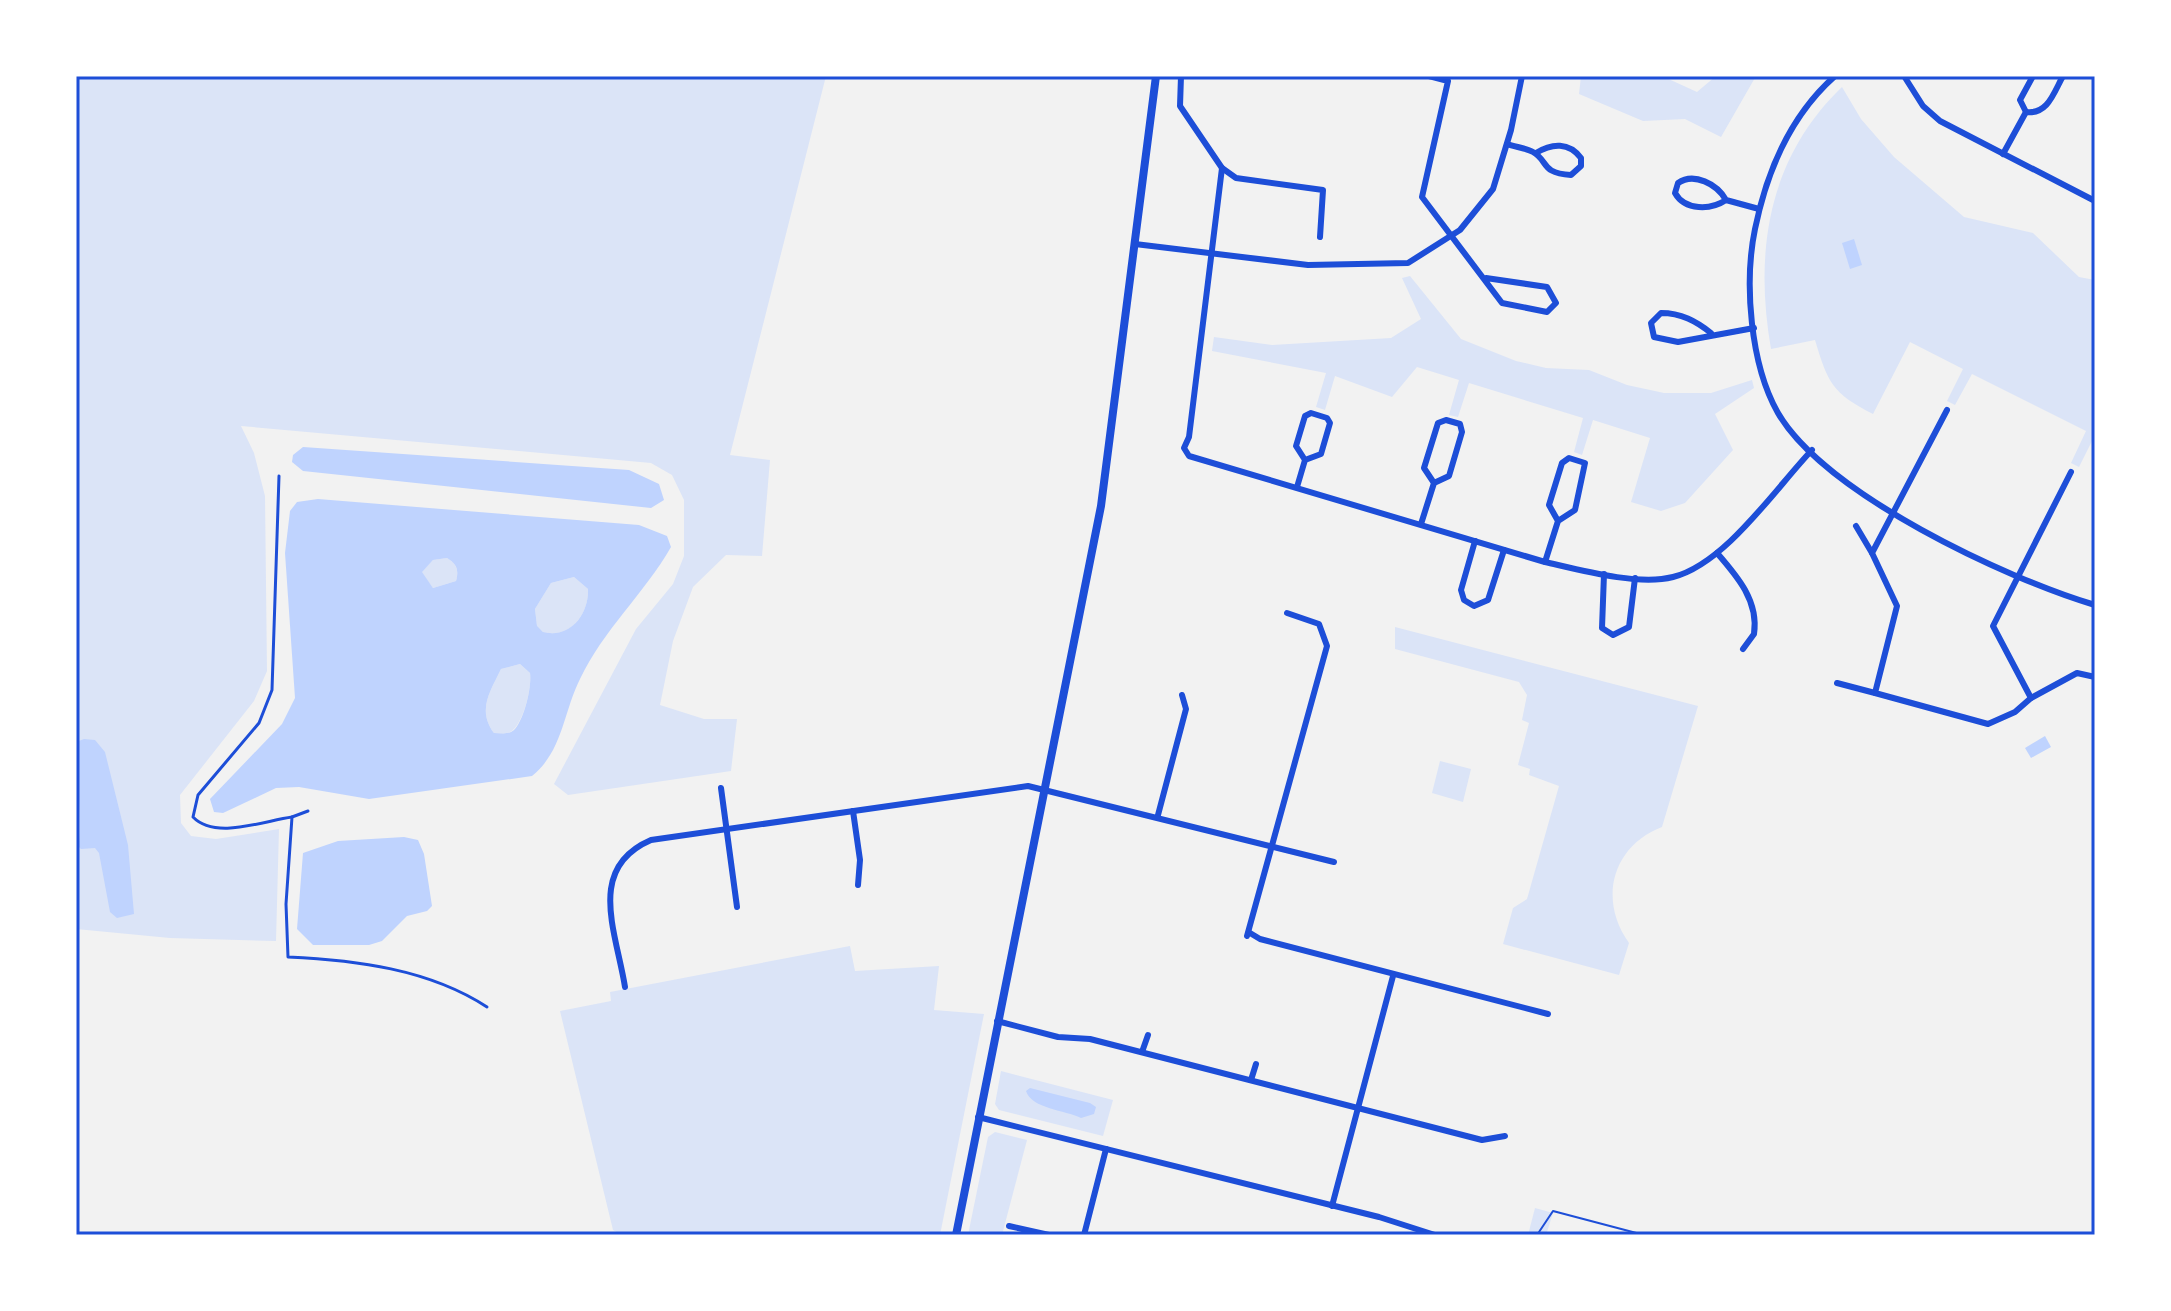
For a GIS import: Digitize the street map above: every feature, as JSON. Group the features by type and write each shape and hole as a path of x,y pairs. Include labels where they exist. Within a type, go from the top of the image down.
{"main road":[{"path":"956,1235 1103,498 1156,76"}],"street":[{"path":"1181,76 1180,106 1222,168 1236,178 1323,190 1320,237"},
{"path":"1429,76 1448,81 1422,197 1450,237 1507,306 1547,312 1556,303 1547,287 1486,278"},
{"path":"1135,244 1308,265 1389,266 1421,257 1450,237 1482,206 1493,189 1522,76"},
{"path":"1835,76 1813,98 1788,133 1770,173 1759,209 1750,269 1754,328 1778,412 1812,450 1870,500 1894,515 2020,578 2095,605"},
{"path":"1904,76 1931,114 2095,201"},
{"path":"2026,112 2020,100 2033,76"},
{"path":"2026,112 2038,112 2046,107 2063,76"},
{"path":"2003,154 2026,112"},
{"path":"1507,144 1536,153 1557,145 1573,149 1581,158 1581,166 1571,175 1547,169 1536,153"},
{"path":"1222,168 1186,453 1545,562 1635,578 1671,578 1692,570 1717,553 1812,450"},
{"path":"1726,200 1707,209 1682,202 1675,193 1678,183 1689,178 1714,185 1726,200 1759,209"},
{"path":"1711,333 1691,319 1669,313 1661,313 1651,323 1654,337 1678,342 1711,333 1754,328"},
{"path":"1872,553 1947,410"},
{"path":"1297,487 1305,460 1296,446 1305,416 1311,413 1327,418 1330,423 1321,454 1305,460"},
{"path":"1421,524 1434,483 1449,476 1462,432 1460,424 1446,420 1438,423 1424,468 1434,483"},
{"path":"1545,562 1558,521 1549,505 1562,463 1569,458 1585,463 1585,474 1573,514 1558,521"},
{"path":"2031,698 1993,626 2071,472"},
{"path":"1856,526 1897,606 1875,693"},
{"path":"1475,541 1461,590 1464,600 1474,606 1488,600 1504,550"},
{"path":"1717,553 1742,582 1751,604 1754,634 1743,649"},
{"path":"1604,574 1600,615 1602,628 1613,635 1629,627 1635,578"},
{"path":"1287,613 1319,624 1327,646 1248,922 1248,934 1393,976 1548,1014"},
{"path":"1837,683 1988,724 2015,712 2031,698 2077,673 2095,677"},
{"path":"1158,815 1186,709 1182,695"},
{"path":"625,987 609,884 616,864 631,848 651,840 1020,786 1044,788 1158,815 1334,862"},
{"path":"721,788 737,907"},
{"path":"853,811 860,860 858,885"},
{"path":"1332,1206 1393,976"},
{"path":"997,1021 1142,1052 1482,1140 1505,1136"},
{"path":"1142,1052 1148,1035"},
{"path":"1251,1080 1256,1064"},
{"path":"978,1117 1435,1235"},
{"path":"1084,1235 1106,1149"},
{"path":"1388,1235 1391,1224"},
{"path":"1009,1226 1049,1235"}],"lane":[{"path":"279,476 272,690 259,723 198,795 193,817 201,825 216,829 292,817 308,811"},
{"path":"292,817 286,904 288,957 362,964 418,976 464,992 487,1007"}],"path":[{"path":"1537,1235 1553,1211 1644,1235"}],"shaded area":[{"path":"76,76 826,76 730,455 770,460 762,556 726,555 693,587 673,641 660,705 704,719 737,719 731,771 568,795 554,784 636,629 673,584 684,556 684,500 672,475 651,463 241,426 254,453 265,496 267,671 254,701 180,795 181,823 191,836 216,839 279,829 276,941 170,938 76,929"},
{"path":"1581,76 1662,76 1697,92 1716,76 1756,76 1721,137 1685,119 1643,121 1579,94"},
{"path":"1842,87 1861,119 1894,157 1964,217 2033,233 2079,277 2095,280 2095,435 2079,467 2071,463 2086,431 1972,374 1955,405 1947,401 1963,369 1910,342 1873,414 1840,393 1828,377 1815,340 1771,349 1765,277 1766,242 1772,208 1797,144"},
{"path":"1410,276 1461,339 1516,361 1546,368 1589,370 1627,385 1664,393 1711,393 1752,380 1754,388 1715,414 1733,450 1685,503 1661,511 1631,502 1650,438 1593,420 1582,455 1574,452 1583,418 1469,383 1458,417 1449,415 1459,380 1417,367 1392,397 1335,376 1325,410 1316,407 1326,373 1212,351 1214,337 1272,345 1391,338 1421,319 1402,278"},
{"path":"447,558 456,568 456,581 433,588 421,572 433,560"},
{"path":"574,577 588,589 582,615 562,632 543,632 537,627 535,609 551,583"},
{"path":"1395,627 1698,706 1662,827 1631,847 1615,876 1614,909 1629,943 1619,975 1503,944 1513,908 1527,899 1559,786 1529,775 1530,769 1518,765 1529,723 1522,720 1527,695 1519,682 1395,649"},
{"path":"520,664 530,673 524,711 511,732 494,733 486,717 489,693 501,669"},
{"path":"1440,761 1471,769 1463,802 1432,793"},
{"path":"850,946 855,971 939,966 934,1010 984,1014 940,1235 622,1235 613,1230 560,1011 611,1001 610,992"},
{"path":"1001,1071 1113,1100 1103,1136 999,1110 995,1104"},
{"path":"995,1132 1027,1140 1002,1235 968,1235 988,1137"},
{"path":"1535,1208 1553,1213 1546,1235 1528,1235"}],"water":[{"path":"1854,239 1862,265 1850,269 1842,243"},
{"path":"303,447 629,470 659,484 664,500 651,508 303,471 292,462 293,455"},
{"path":"318,499 639,525 667,536 671,547 589,661 556,743 532,776 369,799 299,787 276,788 223,813 214,812 210,799 282,724 295,698 285,553 290,511 297,502","holes":["447,558 456,568 456,581 433,588 422,572 433,560","574,577 588,589 582,615 562,632 543,632 537,626 535,609 551,583","520,664 530,673 524,711 514,730 509,733 494,733 486,717 489,693 501,669"]},
{"path":"2045,736 2051,747 2031,758 2025,748"},
{"path":"95,740 105,752 128,845 134,914 117,918 110,912 99,853 95,848 81,849 78,846 80,813 76,742"},
{"path":"404,837 418,840 424,854 432,906 427,911 407,916 382,941 369,945 313,945 297,929 303,853 338,841"},
{"path":"1030,1088 1090,1103 1096,1107 1094,1114 1081,1118 1042,1105 1029,1097 1026,1091"}]}
